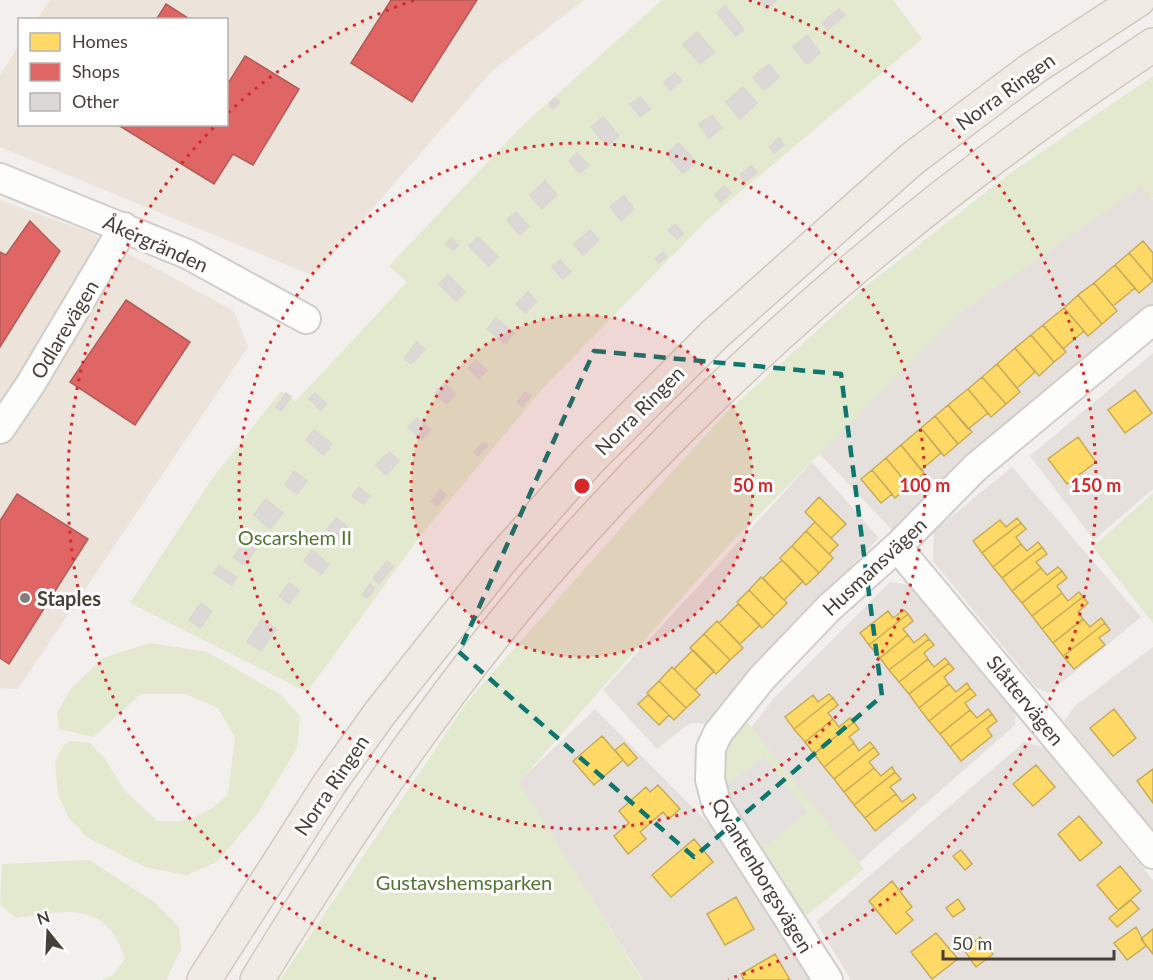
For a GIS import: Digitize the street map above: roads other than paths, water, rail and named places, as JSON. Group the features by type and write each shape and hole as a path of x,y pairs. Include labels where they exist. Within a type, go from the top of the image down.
{"main road":[{"name":"Norra Ringen","path":"204,980 337,775 444,631 559,492 647,399 759,293 912,159 1032,69 1138,0"},
{"path":"257,980 324,871 417,738 540,580 632,477 826,290 927,206 1055,110 1153,45"},
{"path":"183,980 204,947 236,929"}],"street":[{"name":"Åkergränden","path":"0,178 187,254 306,319"},
{"name":"Odlarevägen","path":"0,429 30,386 124,227"},
{"name":"Husmansvägen","path":"710,767 711,748 718,733 762,678 829,608 897,547 976,467 1153,320"},
{"name":"Slåttervägen","path":"897,547 1153,854"},
{"name":"Qvantenborgsvägen","path":"710,767 712,791 717,807 828,980"}],"place":[{"name":"Staples","path":"25,598"}],"park label":[{"name":"Oscarshem II","path":"295,537"},
{"name":"Gustavshemsparken","path":"464,882"}]}
